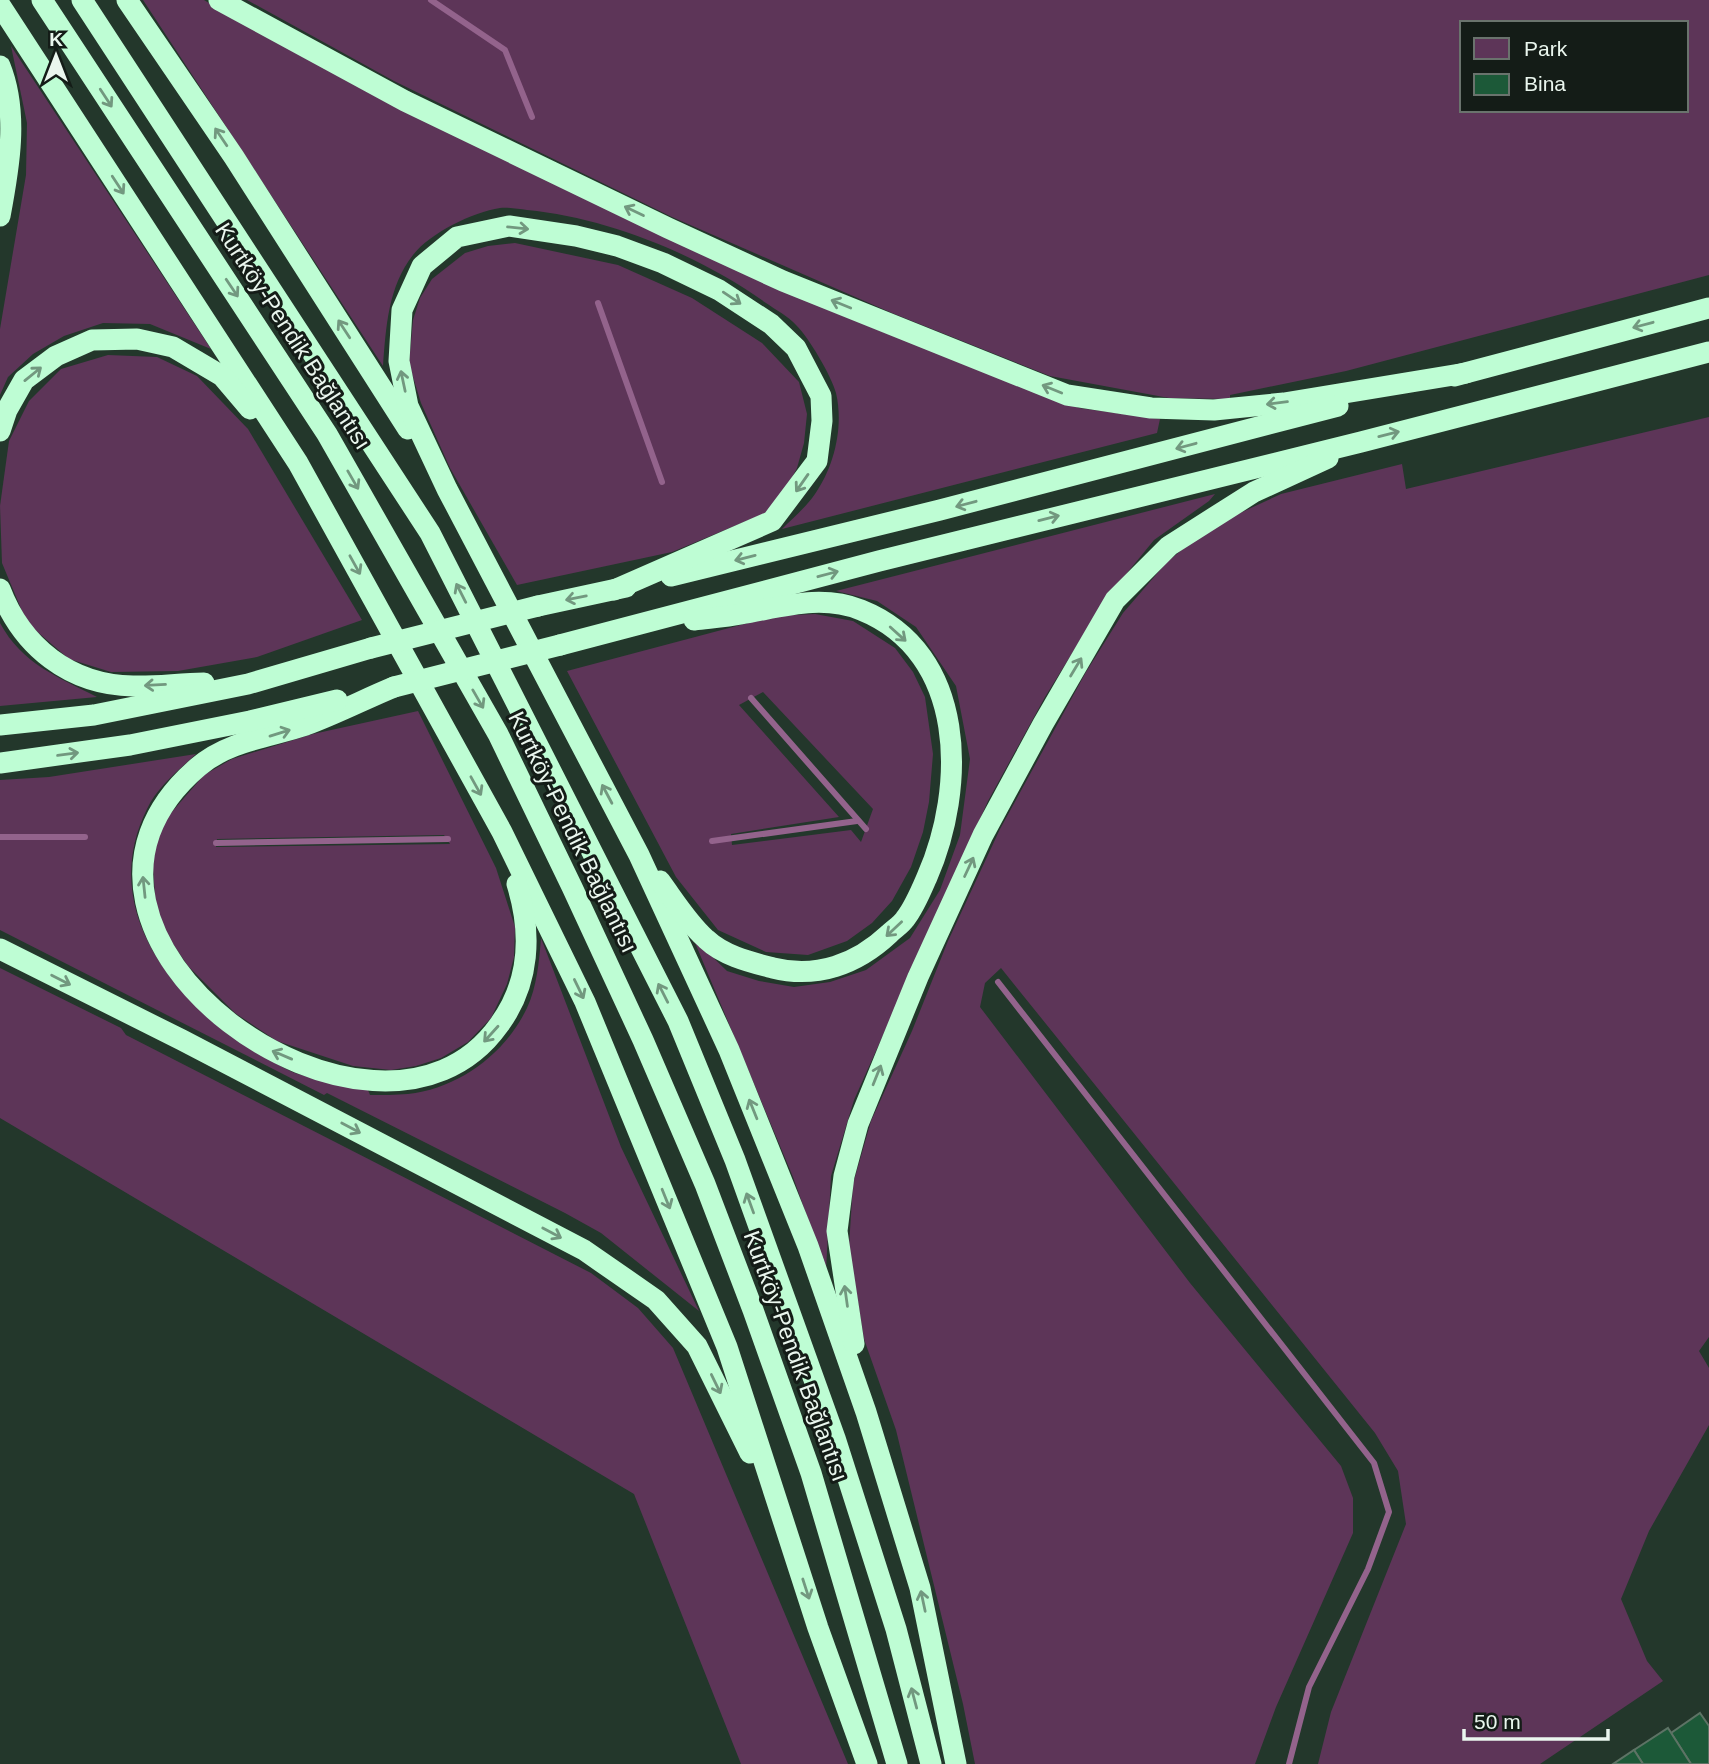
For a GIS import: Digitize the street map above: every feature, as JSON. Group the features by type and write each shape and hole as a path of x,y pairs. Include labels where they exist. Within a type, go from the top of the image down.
{"highway":[{"name":"Kurtköy-Pendik Bağlantısı","path":"42,0 327,434 504,746 643,1040 710,1196 811,1473 897,1764"},
{"name":"Kurtköy-Pendik Bağlantısı","path":"82,0 430,533 678,1021 735,1160 835,1438 896,1629 931,1764"},
{"path":"127,0 234,157 447,489"},
{"path":"219,0 405,101 679,233 783,281 1068,395 1151,408 1214,410 1284,403 1466,373"},
{"path":"0,5 298,463 502,832 585,1002 727,1347 818,1628 867,1764"},
{"path":"0,66 11,121 9,169 0,216"},
{"path":"614,590 772,521 817,461 822,421 821,396 796,348 771,324 719,290 663,262 617,246 576,236 509,226 457,237 422,266 402,310 398,361 408,407 447,489 639,855 734,1062 808,1246 866,1412 920,1588 956,1764"},
{"path":"0,725 94,715 248,684 371,648 940,510 1709,308"},
{"path":"0,432 7,410 24,380 56,356 92,340 137,339 173,347 222,376 298,463"},
{"path":"0,763 130,745 250,721 394,687 1078,510 1361,442 1709,352"},
{"path":"866,1412 837,1231 844,1176 858,1124 873,1087 918,977 983,835 1115,600 1169,546 1207,520 1254,492 1361,442"},
{"path":"0,589 24,634 42,653 87,679 131,686 248,684"},
{"path":"620,628 739,615 791,603 824,602 859,609 884,621 904,638 926,663 949,721 953,750 948,815 939,851 924,885 905,919 878,945 853,961 826,970 793,973 747,962 723,951 706,939 639,855"},
{"path":"394,687 307,724 229,748 199,766 172,795 155,820 144,847 142,878 146,911 159,941 178,970 205,1001 236,1029 275,1053 327,1072 362,1081 429,1076 468,1058 494,1034 513,1006 523,977 526,946 523,906 502,832"},
{"path":"0,949 182,1040 584,1250 656,1300 697,1346 785,1524"}],"green space":[{"path":"143,0 204,0 237,20 873,328 1079,408 1160,419 1157,433 782,529 808,503 822,483 832,459 838,433 838,406 834,386 801,330 786,316 712,269 652,242 590,221 510,208 489,210 465,219 430,239 413,255 393,294 383,366"},
{"path":"247,0 1709,0 1709,275 1346,371 1230,395 1230,399 1169,398 1050,376 892,313 672,217 394,81"},
{"path":"11,46 211,349 150,324 103,323 64,336 33,354 8,377 0,395 0,329 26,175 27,123"},
{"path":"515,243 618,265 692,298 762,343 799,382 807,414 804,443 797,468 787,487 766,513 672,552 517,585 450,468 421,403 409,364 413,320 420,298 432,279 465,253 488,246"},
{"path":"108,355 157,357 197,376 248,429 362,620 257,657 178,671 111,672 69,659 27,623 2,563 0,506 9,441 29,401 61,369"},
{"path":"1709,417 1709,1337 1699,1351 1709,1368 1709,1425 1649,1531 1621,1599 1647,1661 1663,1681 1540,1764 1318,1764 1331,1712 1406,1524 1398,1471 1375,1433 1001,968 985,983 980,1007 1190,1283 1341,1466 1353,1498 1353,1533 1276,1707 1255,1764 975,1764 963,1704 896,1430 864,1339 849,1246 853,1184 871,1121 912,1031 948,941 1000,829 1086,672 1123,613 1167,562 1210,527 1281,494 1402,464 1406,489"},
{"path":"1215,494 1154,540 1105,600 1045,697 988,801 854,1100 831,1176 826,1270 793,1177 693,938 727,971 759,981 794,987 830,982 866,970 910,938 940,890 960,835 970,759 956,686 916,627 877,601 836,591"},
{"path":"815,614 853,621 895,648 913,672 925,697 933,754 929,802 923,832 911,867 892,901 872,923 847,941 808,955 766,952 718,930 676,877 567,671 774,616","holes":["763,692 873,809 861,842 851,830 732,845 731,834 839,817 739,705"]},
{"path":"0,623 30,659 55,676 97,697 0,706"},
{"path":"418,711 496,868 515,927 514,957 507,984 491,1018 468,1042 441,1058 391,1070 353,1066 277,1041 235,1013 188,966 169,938 156,909 152,855 164,821 204,775 232,759 313,734","holes":["444,835 450,844 216,847 217,839"]},
{"path":"196,754 156,793 147,809 134,847 132,884 139,919 154,952 175,983 201,1011 231,1035 291,1071 322,1081 368,1090 370,1095 408,1094 445,1084 462,1076 493,1054 506,1040 518,1025 530,1000 537,974 541,938 621,1147 699,1311 601,1233 565,1213 327,1093 324,1095 0,930 0,780 49,777"},
{"path":"0,968 121,1028 126,1035 591,1273 638,1308 673,1348 848,1764 741,1764 634,1494 0,1118"}],"building":[{"path":"1700,1713 1709,1726 1709,1764 1691,1764 1671,1733"},
{"path":"1668,1728 1691,1764 1643,1764 1634,1750"},
{"path":"1634,1750 1643,1764 1613,1764"}],"waterway":[{"path":"431,0 505,50 532,117"},
{"path":"598,303 662,482"},
{"path":"751,698 866,829"},
{"path":"712,841 857,821"},
{"path":"0,837 85,837"},
{"path":"216,843 448,839"},
{"path":"998,982 1374,1463 1389,1512 1368,1569 1309,1687 1289,1764"}]}
